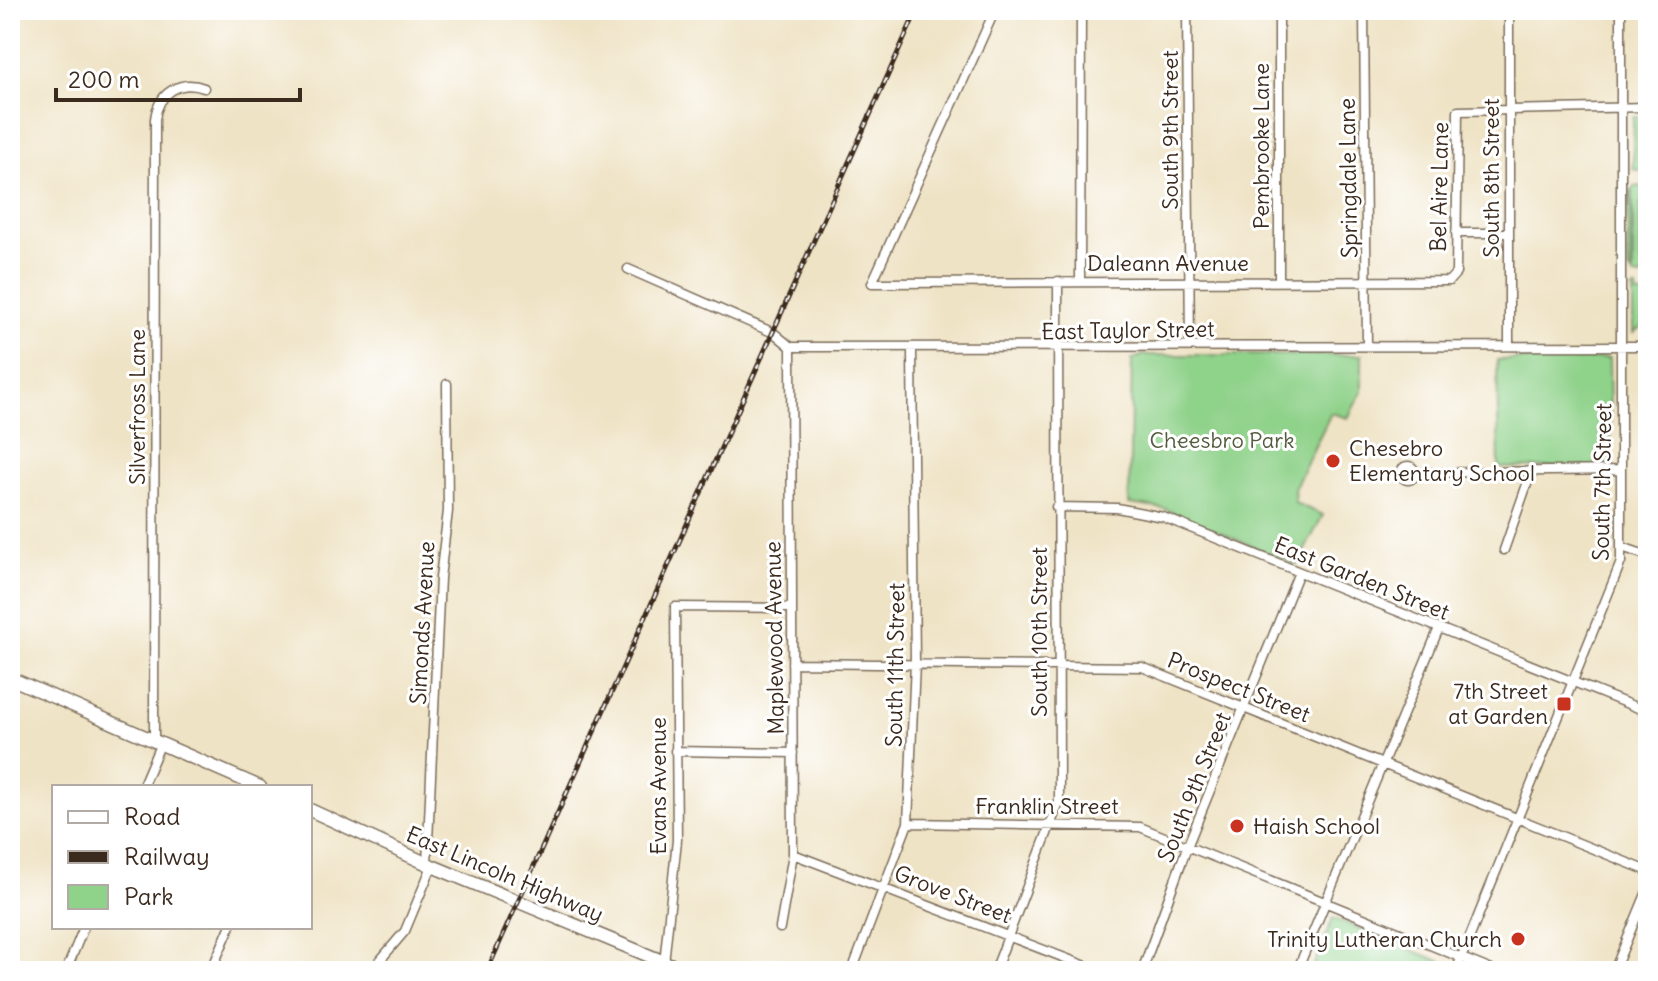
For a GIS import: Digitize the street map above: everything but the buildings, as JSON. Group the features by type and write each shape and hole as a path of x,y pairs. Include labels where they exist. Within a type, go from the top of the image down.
{"main road":[{"path":"10,678 255,785"},
{"name":"East Lincoln Highway","path":"312,811 430,865 686,971"}],"street":[{"name":"Daleann Avenue","path":"995,10 872,283 1444,281 1454,277 1456,269"},
{"path":"1080,281 1081,10"},
{"name":"South 9th Street","path":"1187,10 1190,346"},
{"name":"Pembrooke Lane","path":"1279,10 1279,281"},
{"name":"Springdale Lane","path":"1364,10 1367,346"},
{"name":"South 8th Street","path":"1509,10 1509,346"},
{"name":"South 7th Street","path":"1456,971 1617,575 1622,547 1621,10"},
{"name":"Silverfross Lane","path":"157,744 155,119 168,93 184,84 204,88"},
{"path":"1509,109 1648,107"},
{"name":"Bel Aire Lane","path":"1456,269 1455,118 1464,108 1509,109"},
{"path":"1456,233 1509,233"},
{"path":"628,269 774,333 791,347"},
{"name":"South 10th Street","path":"995,971 1059,802 1056,507 1058,281"},
{"name":"East Taylor Street","path":"791,347 912,350 1190,346 1648,346"},
{"name":"Maplewood Avenue","path":"780,928 793,854 791,347"},
{"name":"South 11th Street","path":"852,971 908,823 915,663 912,350"},
{"name":"Simonds Avenue","path":"371,971 405,931 430,865 440,578 448,511 447,384"},
{"path":"1504,550 1532,470"},
{"path":"1415,473 1621,470"},
{"name":"East Garden Street","path":"1056,507 1138,509 1648,712"},
{"path":"1622,547 1648,556"},
{"name":"South 9th Street","path":"1142,971 1187,847 1246,709 1299,572"},
{"name":"Evans Avenue","path":"664,963 677,840 675,607 791,608"},
{"path":"1297,971 1439,628"},
{"name":"Prospect Street","path":"792,663 1142,667 1648,871"},
{"path":"143,785 157,744"},
{"path":"675,751 793,753"},
{"name":"Franklin Street","path":"908,823 1131,825 1494,971"},
{"name":"Grove Street","path":"793,854 1099,971"},
{"path":"1614,971 1648,889"},
{"path":"66,971 83,929"},
{"path":"211,971 229,929"}],"green space":[{"path":"1633,117 1648,117 1648,172 1633,169"},
{"path":"1643,186 1647,189 1648,201 1640,204 1641,262 1648,267 1648,276 1633,277 1633,187"},
{"path":"1631,189 1631,273 1628,270 1627,201"},
{"path":"1636,288 1637,295 1648,295 1648,322 1633,333 1633,289"},
{"name":"Cheesbro Park","path":"1143,355 1362,355 1362,391 1348,418 1331,413 1294,489 1295,503 1323,515 1297,565 1165,509 1129,504 1132,360"},
{"path":"1609,358 1611,466 1499,468 1497,360"},
{"path":"1333,918 1447,964 1444,971 1311,971"}],"railway":[{"path":"487,971 917,10"}],"place":[{"name":"Chesebro Elementary School","path":"1333,461"},
{"name":"7th Street at Garden","path":"1564,704"},
{"name":"Haish School","path":"1237,826"},
{"name":"Trinity Lutheran Church","path":"1518,939"}]}
